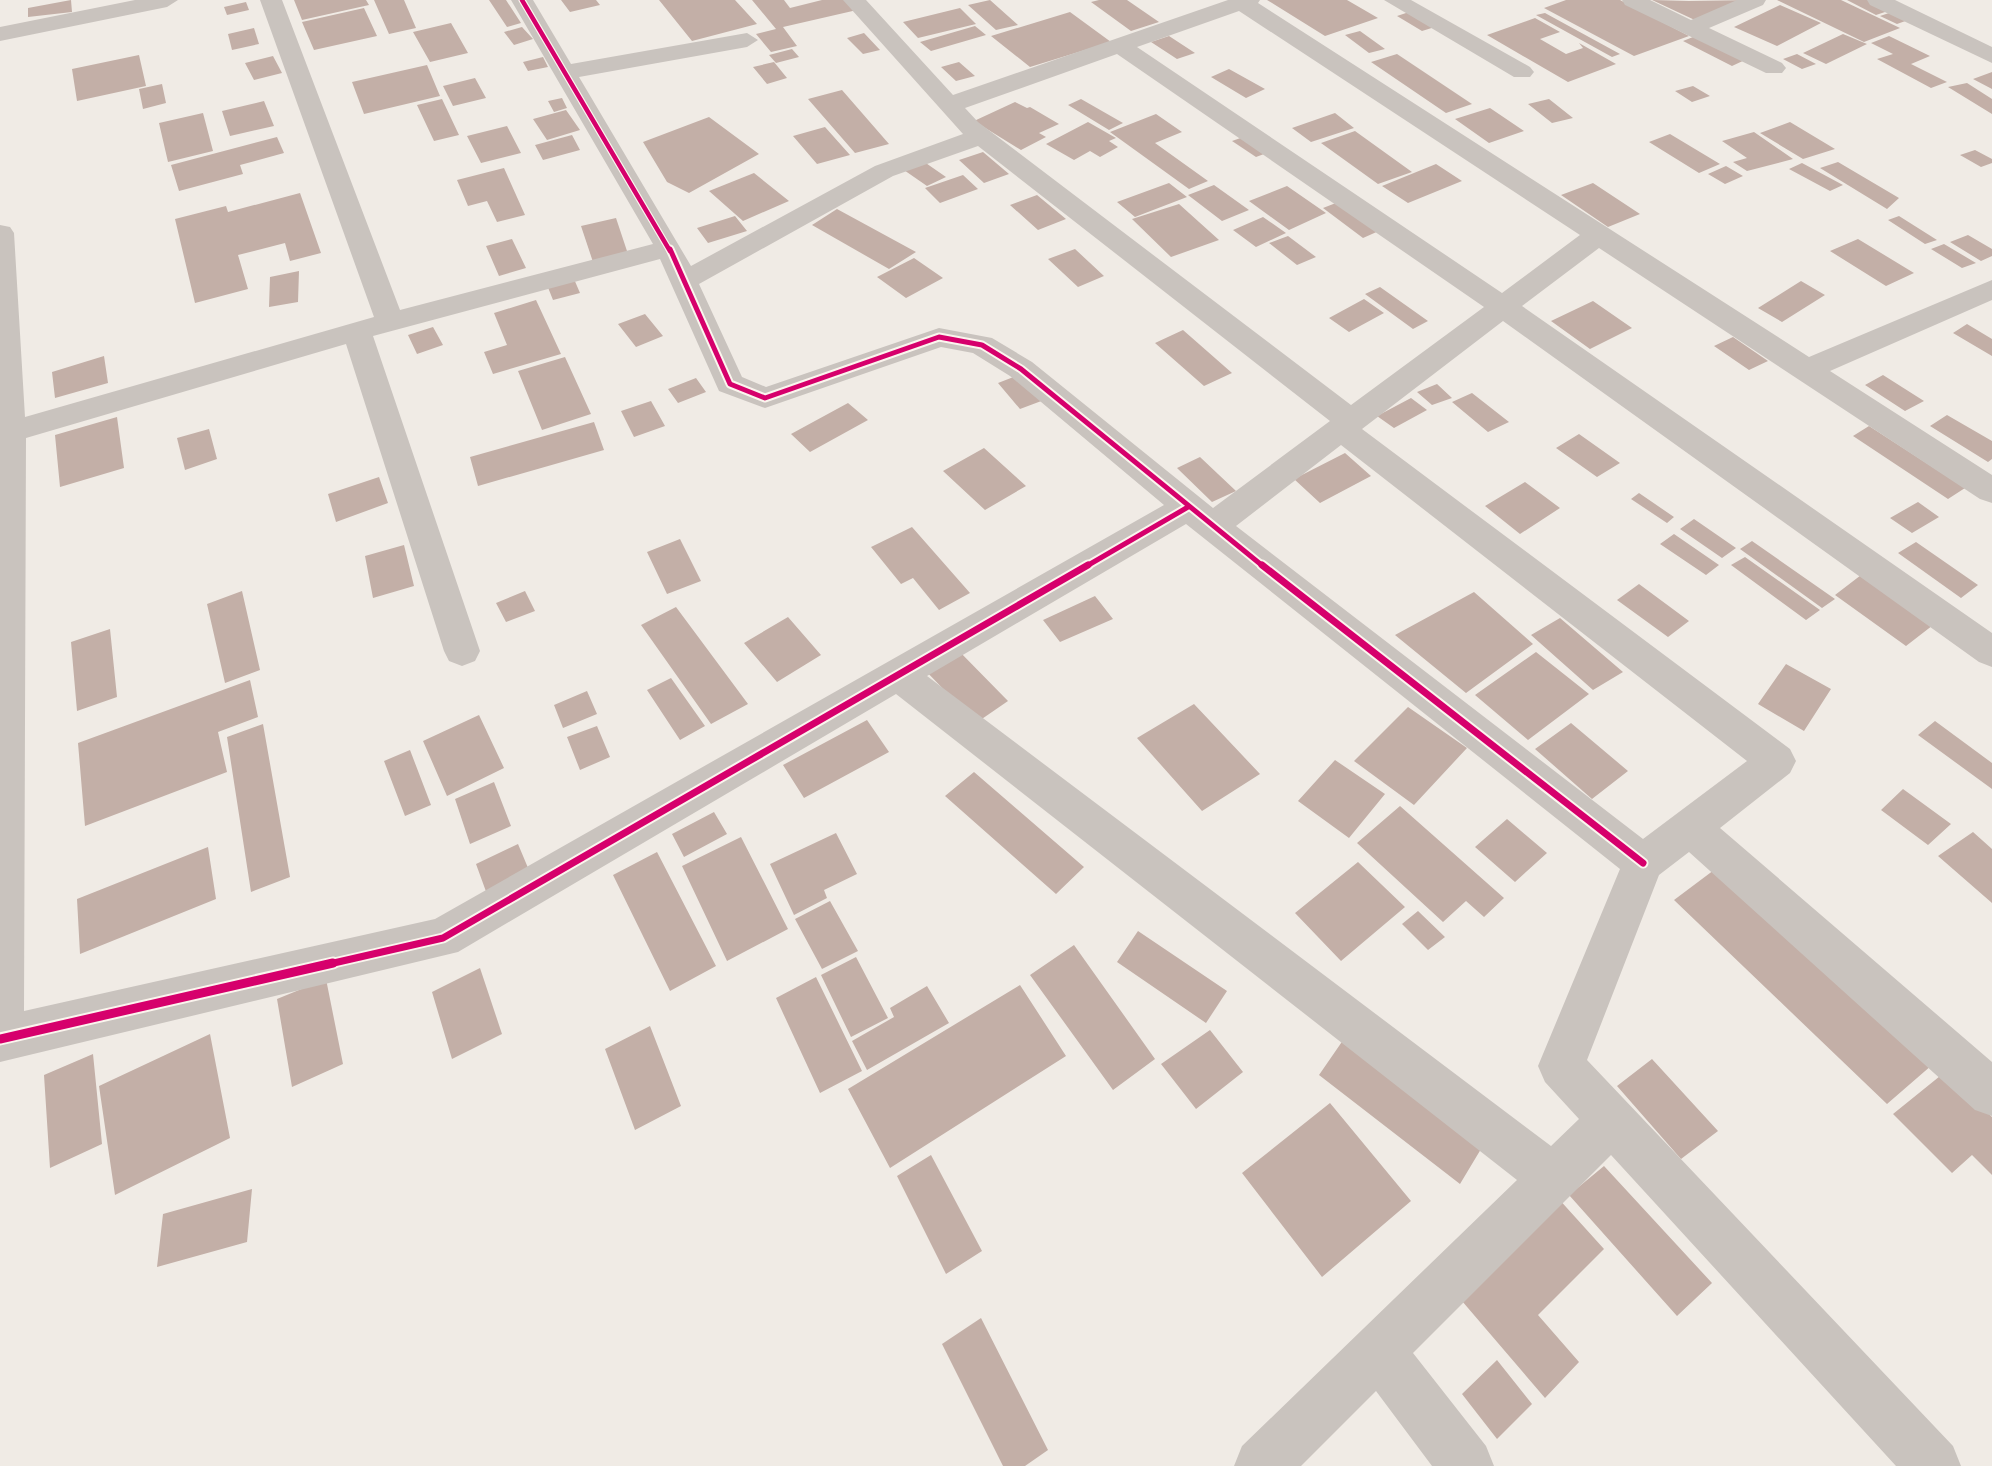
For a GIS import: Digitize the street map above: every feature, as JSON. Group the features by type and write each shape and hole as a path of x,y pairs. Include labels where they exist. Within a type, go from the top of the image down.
{"street":[{"path":"0,34 167,0"},
{"path":"271,0 390,322"},
{"path":"522,0 668,248 730,384 765,398 939,337 982,345 1021,369 1201,516 1643,863"},
{"path":"854,0 949,105 981,136 1776,761 1643,863 1561,1066 1933,1466"},
{"path":"1395,0 1522,72"},
{"path":"1633,0 1774,68"},
{"path":"1691,28 1755,0"},
{"path":"1878,0 1992,56"},
{"path":"949,105 1245,1 1992,491"},
{"path":"565,72 747,40"},
{"path":"1121,46 1502,306 1992,652"},
{"path":"684,281 884,171 981,136"},
{"path":"0,233 5,433 1,1039 443,938 898,675 1201,516 1346,425 1598,235"},
{"path":"5,433 390,322 668,248"},
{"path":"1806,370 1992,289"},
{"path":"356,332 462,651"},
{"path":"898,675 1554,1178"},
{"path":"1690,827 1992,1093"},
{"path":"1262,1466 1612,1120"},
{"path":"1378,1350 1466,1466"}],"building":[{"path":"71,0 72,12 28,17 28,8"},
{"path":"294,0 366,0 369,5 302,20"},
{"path":"374,0 404,0 416,28 389,34"},
{"path":"489,0 506,0 521,23 507,27"},
{"path":"561,0 596,0 600,5 570,12"},
{"path":"659,0 735,0 757,24 692,41"},
{"path":"752,0 784,0 790,8 822,0 848,0 857,10 783,27 797,46 771,52 756,34 776,29"},
{"path":"990,0 1018,25 996,30 968,5"},
{"path":"1127,0 1159,22 1131,31 1091,2"},
{"path":"1267,0 1347,0 1378,18 1325,36"},
{"path":"1566,0 1620,0 1689,36 1634,56 1544,8"},
{"path":"1652,0 1689,1 1754,0 1699,22"},
{"path":"1777,0 1841,0 1900,28 1864,42"},
{"path":"1847,0 1876,0 1894,9 1876,15"},
{"path":"246,2 249,10 227,15 224,7"},
{"path":"1780,5 1821,23 1777,46 1734,27"},
{"path":"364,8 377,36 314,50 302,22"},
{"path":"960,8 976,24 918,38 903,22"},
{"path":"1412,11 1438,26 1422,31 1397,16"},
{"path":"1895,11 1911,19 1897,24 1880,16"},
{"path":"1070,12 1111,42 1030,67 991,36"},
{"path":"1545,13 1620,54 1612,57 1536,15"},
{"path":"1535,18 1560,32 1540,39 1566,54 1583,48 1579,43 1616,64 1568,82 1487,35"},
{"path":"451,23 468,53 430,62 413,32"},
{"path":"975,26 986,35 931,51 920,42"},
{"path":"522,27 533,39 514,45 504,32"},
{"path":"254,28 259,44 232,50 228,34"},
{"path":"1360,31 1385,49 1369,53 1345,35"},
{"path":"864,33 880,50 863,54 847,38"},
{"path":"1843,34 1867,44 1826,64 1803,53"},
{"path":"1698,35 1747,59 1732,66 1683,41"},
{"path":"1169,36 1195,53 1177,59 1151,42"},
{"path":"1889,36 1930,56 1911,64 1947,82 1931,88 1877,59 1893,54 1871,43"},
{"path":"792,49 799,57 776,63 769,55"},
{"path":"1397,54 1472,104 1446,113 1371,62"},
{"path":"1797,54 1816,64 1802,69 1783,59"},
{"path":"139,55 146,86 77,101 72,69"},
{"path":"273,56 282,73 254,80 245,63"},
{"path":"543,57 548,67 528,71 523,62"},
{"path":"774,62 787,78 767,84 753,67"},
{"path":"959,62 975,76 956,81 941,67"},
{"path":"427,65 440,96 364,114 352,82"},
{"path":"1229,69 1265,89 1246,98 1211,77"},
{"path":"1992,72 1992,89 1973,79"},
{"path":"475,78 486,98 453,106 443,86"},
{"path":"1967,83 1992,99 1992,114 1948,87"},
{"path":"162,84 166,103 143,109 139,89"},
{"path":"1693,86 1710,96 1692,102 1675,91"},
{"path":"842,90 889,144 855,153 808,99"},
{"path":"562,98 567,108 554,112 548,101"},
{"path":"442,99 459,135 434,141 417,105"},
{"path":"1081,99 1123,123 1109,130 1068,105"},
{"path":"1549,99 1573,118 1552,123 1528,104"},
{"path":"264,101 274,126 230,136 222,111"},
{"path":"1015,102 1030,107 1059,124 1039,133 1046,137 1021,150 974,121"},
{"path":"1490,108 1524,131 1489,143 1455,119"},
{"path":"566,110 580,130 547,140 533,119"},
{"path":"203,113 213,151 168,162 159,123"},
{"path":"1335,113 1354,128 1311,142 1292,128"},
{"path":"1156,114 1182,132 1155,143 1208,181 1189,189 1110,132"},
{"path":"709,117 759,154 689,193 667,182 643,142"},
{"path":"1088,122 1116,138 1109,141 1118,147 1100,157 1090,151 1074,160 1046,144"},
{"path":"1790,122 1835,149 1803,159 1760,133"},
{"path":"507,126 521,153 481,163 467,136"},
{"path":"825,127 850,155 817,164 793,136"},
{"path":"1355,131 1412,172 1378,184 1321,143"},
{"path":"1754,132 1793,159 1747,171 1733,162 1747,158 1722,141"},
{"path":"1670,134 1720,164 1699,173 1649,142"},
{"path":"572,135 580,150 543,160 535,145"},
{"path":"1249,135 1272,151 1256,157 1232,141"},
{"path":"277,137 284,153 240,165 243,174 179,191 171,165"},
{"path":"1975,150 1992,159 1992,163 1981,167 1960,155"},
{"path":"983,152 1009,174 984,183 959,160"},
{"path":"920,159 946,177 927,186 901,168"},
{"path":"1838,162 1899,198 1887,209 1820,168"},
{"path":"1802,163 1843,185 1830,191 1789,169"},
{"path":"1436,164 1462,181 1408,203 1382,186"},
{"path":"1726,166 1743,176 1725,184 1708,174"},
{"path":"504,168 525,215 497,222 487,201 468,206 457,180"},
{"path":"754,173 789,201 743,221 709,191"},
{"path":"963,175 978,189 940,203 925,188"},
{"path":"1169,183 1187,197 1135,217 1117,202"},
{"path":"1593,183 1640,214 1608,227 1561,195"},
{"path":"1214,185 1249,210 1222,221 1188,195"},
{"path":"1287,186 1326,213 1289,230 1249,201"},
{"path":"300,193 321,253 290,261 285,243 238,255 248,289 195,303 175,219 226,206 228,212"},
{"path":"1037,195 1066,219 1038,230 1010,205"},
{"path":"1341,201 1381,230 1363,238 1323,208"},
{"path":"1179,204 1219,240 1171,257 1132,219"},
{"path":"837,209 916,252 889,269 812,225"},
{"path":"735,216 747,231 708,243 697,228"},
{"path":"1899,216 1937,240 1925,244 1888,220"},
{"path":"1263,217 1286,233 1256,247 1233,230"},
{"path":"616,218 629,257 594,265 581,226"},
{"path":"1968,235 1992,249 1992,256 1981,261 1950,242"},
{"path":"1288,236 1316,257 1297,265 1269,243"},
{"path":"512,239 526,268 499,276 486,246"},
{"path":"1858,239 1914,273 1886,286 1830,251"},
{"path":"1944,244 1976,263 1962,268 1931,249"},
{"path":"1075,249 1104,276 1078,287 1048,259"},
{"path":"914,258 943,278 906,298 877,277"},
{"path":"299,271 298,302 269,307 270,277"},
{"path":"574,279 580,293 553,300 547,285"},
{"path":"1801,281 1825,295 1782,322 1758,308"},
{"path":"1380,287 1428,321 1413,329 1365,294"},
{"path":"1364,299 1384,313 1349,332 1329,318"},
{"path":"536,300 561,354 493,374 484,352 507,345 494,313"},
{"path":"1593,301 1632,328 1590,349 1551,321"},
{"path":"645,314 663,336 636,347 618,324"},
{"path":"1967,324 1992,339 1992,356 1953,333"},
{"path":"433,327 443,345 417,354 408,335"},
{"path":"1183,330 1232,373 1204,386 1155,343"},
{"path":"1733,337 1768,361 1749,370 1714,346"},
{"path":"104,356 108,383 55,398 52,372"},
{"path":"565,357 591,414 542,430 518,371"},
{"path":"1021,374 1044,400 1020,409 998,383"},
{"path":"1883,375 1924,401 1905,411 1865,385"},
{"path":"696,378 706,392 678,403 668,389"},
{"path":"1437,384 1452,398 1432,405 1417,392"},
{"path":"1472,393 1509,422 1488,432 1452,402"},
{"path":"1411,398 1427,410 1394,428 1377,416"},
{"path":"651,401 665,426 634,437 621,411"},
{"path":"848,403 868,420 810,452 791,434"},
{"path":"1947,415 1992,441 1992,459 1988,462 1930,426"},
{"path":"117,417 124,468 60,487 55,435"},
{"path":"594,422 604,450 478,486 470,457"},
{"path":"1869,426 1965,488 1948,499 1853,436"},
{"path":"209,429 217,459 185,470 177,438"},
{"path":"1579,434 1620,463 1597,477 1556,448"},
{"path":"984,448 1026,486 985,510 943,471"},
{"path":"1345,453 1371,476 1320,503 1294,479"},
{"path":"1200,457 1236,491 1212,502 1177,468"},
{"path":"379,477 388,503 336,522 328,494"},
{"path":"1525,482 1560,508 1520,534 1485,506"},
{"path":"1639,493 1674,517 1667,523 1631,499"},
{"path":"1918,502 1939,517 1912,533 1890,518"},
{"path":"1694,519 1736,548 1722,558 1680,529"},
{"path":"912,527 970,593 939,610 913,578 901,584 871,547"},
{"path":"1674,534 1719,565 1706,575 1660,544"},
{"path":"680,539 701,581 667,594 647,552"},
{"path":"1752,541 1835,599 1822,608 1740,549"},
{"path":"1916,542 1978,585 1961,598 1898,553"},
{"path":"404,545 414,586 373,598 365,556"},
{"path":"1745,557 1820,610 1806,620 1731,565"},
{"path":"1865,572 1937,622 1906,646 1835,595"},
{"path":"1639,584 1689,621 1668,637 1617,600"},
{"path":"242,591 260,670 225,683 207,604"},
{"path":"525,591 535,611 506,622 496,603"},
{"path":"1474,592 1533,644 1466,693 1395,635"},
{"path":"1095,596 1113,619 1060,642 1043,620"},
{"path":"676,607 748,704 711,724 641,625"},
{"path":"788,617 821,655 777,682 744,643"},
{"path":"1560,618 1623,672 1593,690 1531,635"},
{"path":"110,629 117,697 77,711 71,642"},
{"path":"955,647 1008,701 976,723 923,668"},
{"path":"1536,652 1589,694 1528,740 1475,695"},
{"path":"1786,664 1831,689 1804,731 1758,704"},
{"path":"671,678 705,726 680,740 647,690"},
{"path":"250,680 258,717 218,732 227,772 85,826 78,743"},
{"path":"587,691 597,714 563,728 554,705"},
{"path":"1194,704 1260,774 1202,811 1137,738"},
{"path":"1408,707 1467,748 1414,805 1354,761"},
{"path":"479,715 504,768 447,796 423,741"},
{"path":"867,720 889,752 804,798 783,765"},
{"path":"1935,721 1992,763 1992,789 1918,735"},
{"path":"1571,723 1628,771 1592,799 1535,749"},
{"path":"263,724 290,877 251,892 227,737"},
{"path":"597,726 610,757 580,770 567,737"},
{"path":"410,750 431,805 405,816 384,761"},
{"path":"1335,760 1385,794 1349,838 1298,801"},
{"path":"974,772 1084,867 1056,894 945,796"},
{"path":"494,782 511,826 470,844 455,799"},
{"path":"1903,789 1951,824 1928,845 1881,810"},
{"path":"1400,806 1504,898 1484,917 1466,901 1443,922 1357,843"},
{"path":"714,812 727,834 684,857 672,834"},
{"path":"1507,819 1547,853 1515,882 1475,847"},
{"path":"1973,832 1992,849 1992,903 1938,856"},
{"path":"836,833 857,874 824,890 827,898 794,915 770,864"},
{"path":"741,837 788,929 727,961 682,866"},
{"path":"518,844 531,875 488,897 476,864"},
{"path":"208,847 216,899 80,954 77,899"},
{"path":"657,852 716,966 670,991 613,875"},
{"path":"1358,862 1405,907 1341,961 1295,913"},
{"path":"1718,867 1932,1065 1887,1104 1674,900"},
{"path":"830,901 858,951 822,969 795,919"},
{"path":"1418,911 1445,937 1428,950 1402,924"},
{"path":"1138,931 1227,991 1206,1023 1117,962"},
{"path":"1074,945 1155,1059 1113,1090 1030,975"},
{"path":"856,957 888,1018 851,1037 821,975"},
{"path":"480,968 502,1034 452,1059 432,992"},
{"path":"816,977 862,1071 820,1093 776,998"},
{"path":"326,979 343,1064 292,1087 277,999"},
{"path":"1020,985 1066,1056 890,1168 848,1089"},
{"path":"927,986 949,1023 867,1070 852,1041 894,1017 890,1008"},
{"path":"650,1026 681,1106 635,1130 605,1049"},
{"path":"1210,1030 1243,1072 1196,1109 1161,1064"},
{"path":"1348,1033 1487,1139 1460,1184 1319,1075"},
{"path":"210,1034 230,1138 115,1195 99,1086"},
{"path":"93,1054 102,1144 50,1168 44,1075"},
{"path":"1652,1059 1718,1131 1681,1159 1617,1086"},
{"path":"1945,1072 1992,1117 1992,1175 1972,1155 1952,1173 1893,1114"},
{"path":"1330,1103 1411,1201 1322,1277 1242,1173"},
{"path":"931,1155 982,1251 946,1274 897,1176"},
{"path":"1604,1166 1712,1283 1677,1316 1569,1195"},
{"path":"252,1189 247,1242 157,1267 163,1214"},
{"path":"1557,1197 1604,1249 1538,1315 1579,1362 1545,1398 1456,1294"},
{"path":"981,1318 1048,1450 1025,1466 1003,1466 942,1344"},
{"path":"1497,1360 1532,1404 1497,1439 1462,1394"}],"cycle path":[{"path":"522,0 669,248 730,384 765,398 939,337 982,345 1021,369 1188,507 1643,863"},
{"path":"0,1039 443,938 1188,507"}]}
